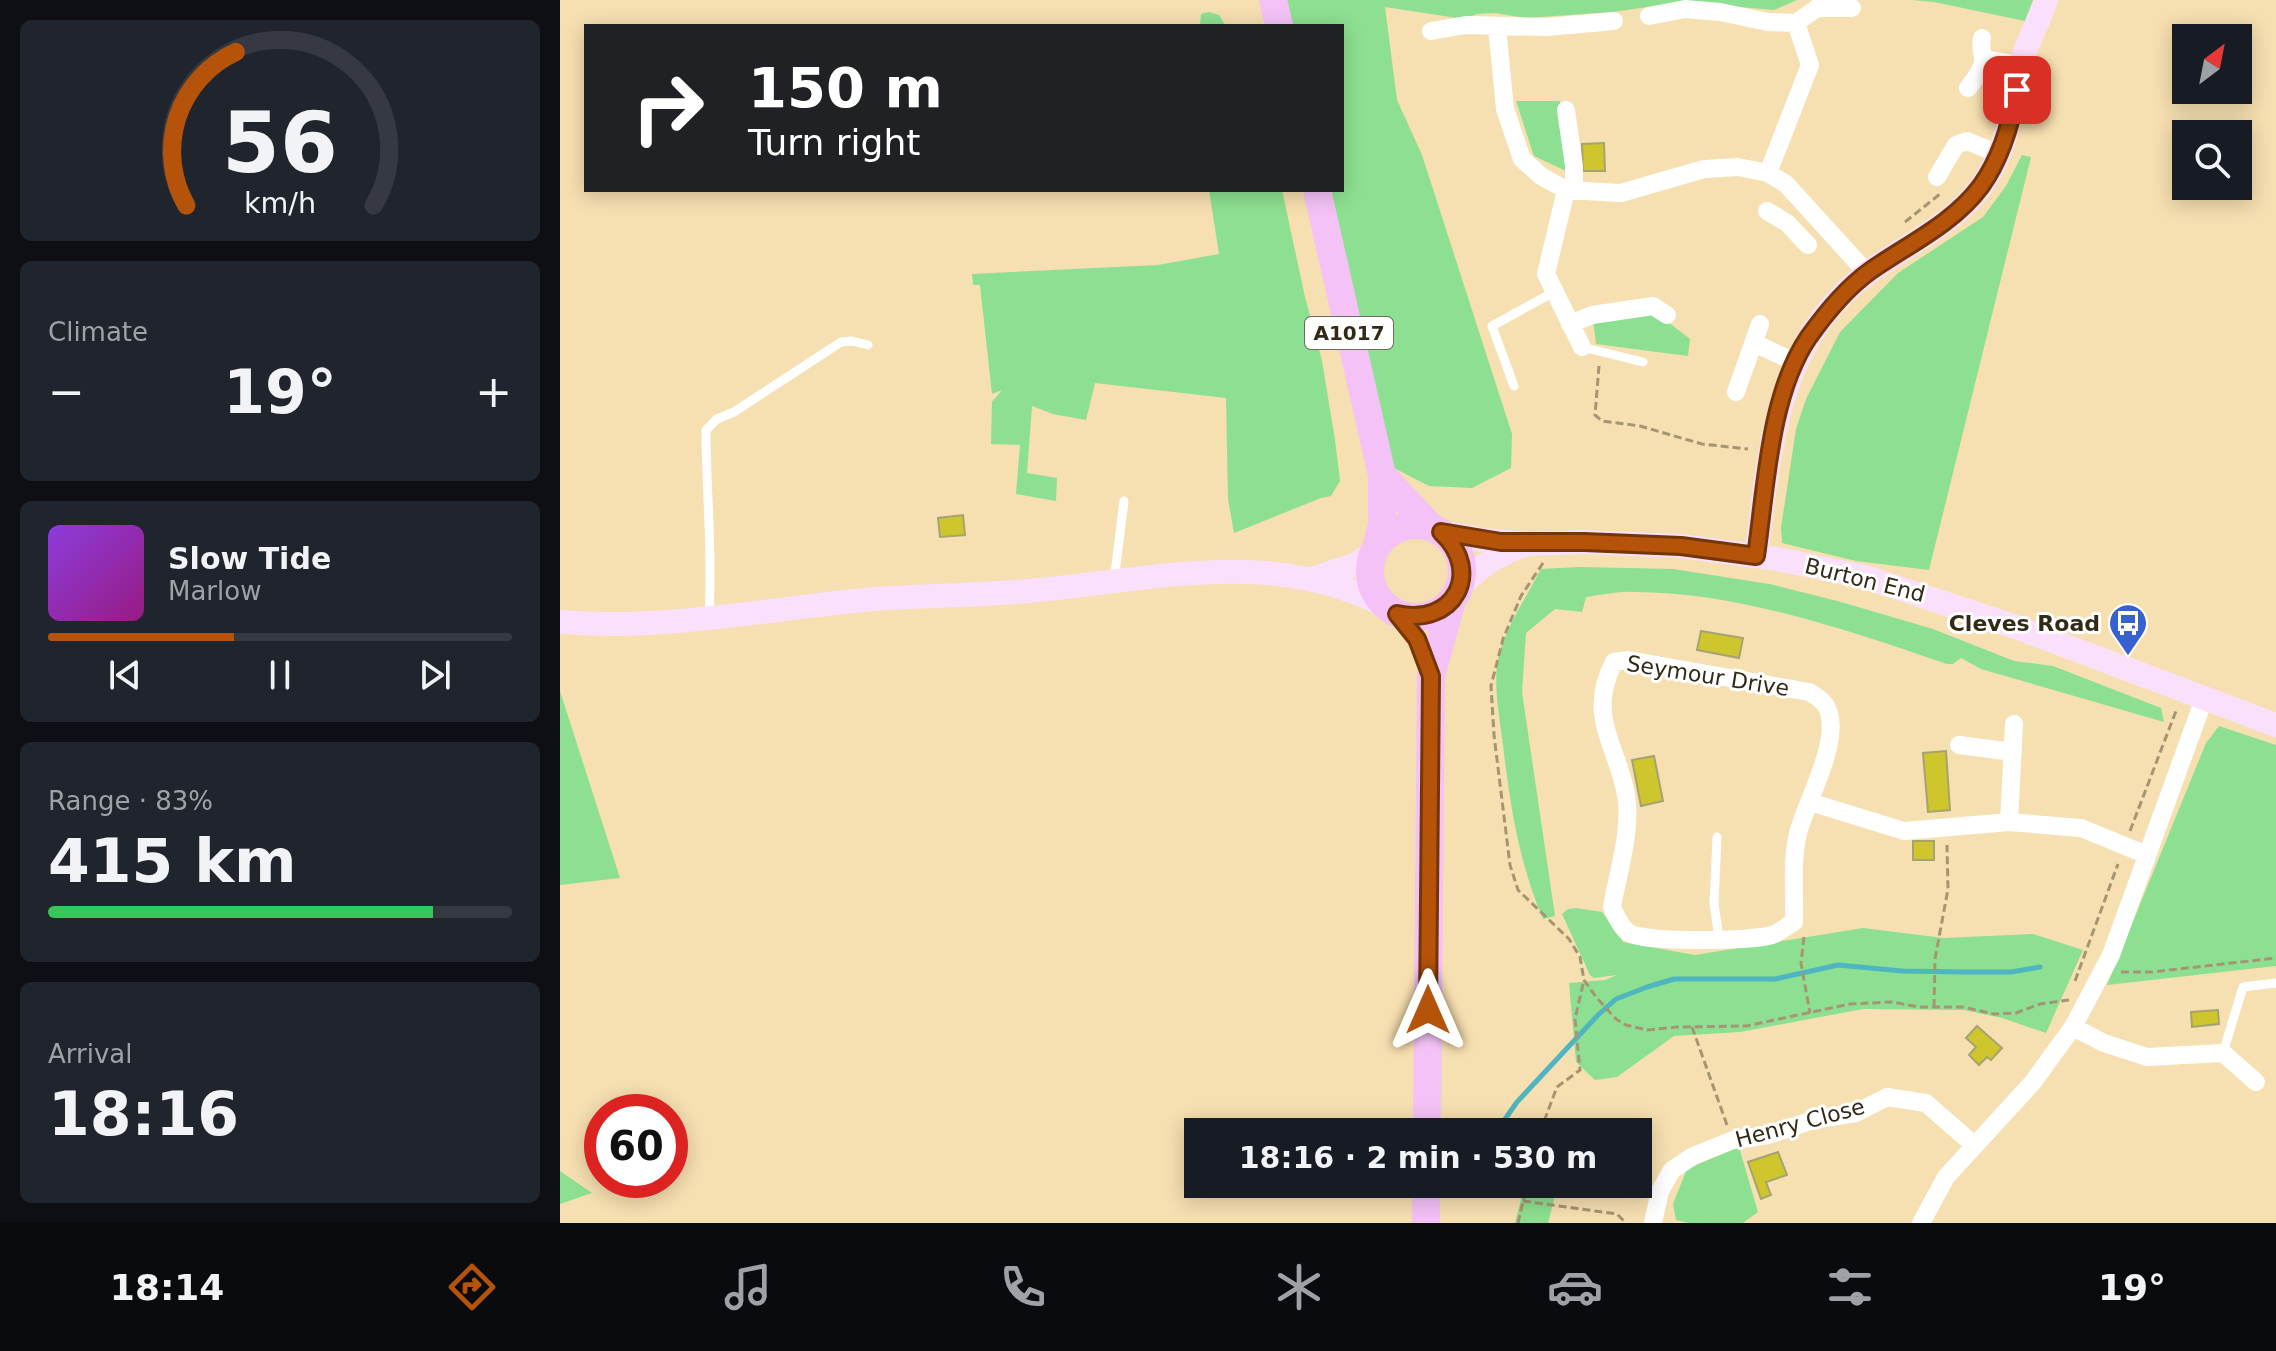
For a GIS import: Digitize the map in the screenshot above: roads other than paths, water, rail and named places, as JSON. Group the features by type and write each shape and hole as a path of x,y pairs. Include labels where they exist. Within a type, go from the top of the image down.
{"main road":[{"path":"1273,0 1279,24"},
{"name":"A1017","path":"1317,192 1382,475 1382,525 1375,549"},
{"path":"1382,475 1452,543 1460,556 1462,572 1431,676 1427,1118"},
{"path":"1431,676 1417,639 1375,594 1369,566 1375,549 1387,534 1401,527 1416,525 1436,530"},
{"path":"1391,610 1412,617 1427,616 1441,610 1456,594"},
{"path":"1426,1198 1426,1223"}],"street":[{"path":"1756,556 1772,443 1795,362 1807,340 1838,300 1867,273 1942,224 1979,188 1999,154 2013,115 2021,65 2046,0"},
{"path":"1649,16 1685,9 1720,12 1768,22 1796,23 1817,8 1852,8"},
{"path":"1431,31 1466,25 1547,27 1614,21"},
{"path":"1768,173 1810,65 1796,23"},
{"path":"1497,27 1505,109 1522,159 1541,176 1570,190 1621,193 1704,169 1738,167 1768,173 1786,184 1867,273"},
{"path":"1968,88 1978,76 1983,59 1979,49 1982,38"},
{"path":"1983,59 2021,65"},
{"path":"1566,110 1574,166 1546,274 1570,324 1588,349"},
{"path":"1937,177 1956,145 1967,141 1999,154"},
{"path":"1787,223 1806,206"},
{"path":"1767,211 1787,223 1808,245"},
{"path":"1570,324 1592,315 1653,306 1667,315"},
{"path":"1736,392 1760,324"},
{"path":"1754,343 1795,362"},
{"name":"Burton End","path":"1436,530 1492,541 1681,546 1756,556 1865,577 1931,596 2276,725"},
{"name":"Burton End","path":"1456,594 1487,563 1505,552 1538,543"},
{"path":"1315,578 1357,564 1375,549"},
{"path":"560,622 634,625 877,599 971,596 1224,571 1315,578 1351,589 1391,610"},
{"name":"Seymour Drive","path":"1628,660 1809,692 1822,700 1829,712 1831,733 1810,802 1798,834 1794,922 1772,935 1719,939 1651,939 1628,933 1612,907 1627,822 1626,796 1601,711 1606,677 1614,662 1628,660"},
{"path":"1921,1223 1946,1177 2033,1082 2073,1027 2103,971 2204,699"},
{"path":"2009,822 2014,724"},
{"path":"1959,745 2013,752"},
{"path":"1810,802 1904,831 2009,822 2081,828 2147,855"},
{"path":"2073,1027 2104,1043 2147,1057 2223,1053 2256,1082"},
{"name":"Henry Close","path":"1653,1223 1660,1191 1672,1170 1693,1156 1733,1140 1768,1135 1813,1120 1856,1113 1887,1097 1926,1103 1974,1145"}],"lane":[{"path":"1514,386 1492,326 1554,292"},
{"path":"709,619 712,575 706,430 717,419 734,412 841,342 868,345"},
{"path":"1588,349 1643,362"},
{"path":"1114,581 1124,501"},
{"path":"1717,837 1714,903 1719,939"},
{"path":"2223,1053 2243,987 2276,983"}],"waterway":[{"path":"1506,1118 1517,1102 1616,999 1674,979 1775,979 1838,965 1902,971 1964,972 2011,972 2040,967"}],"place":[{"name":"Cleves Road","path":"2128,657"}]}
